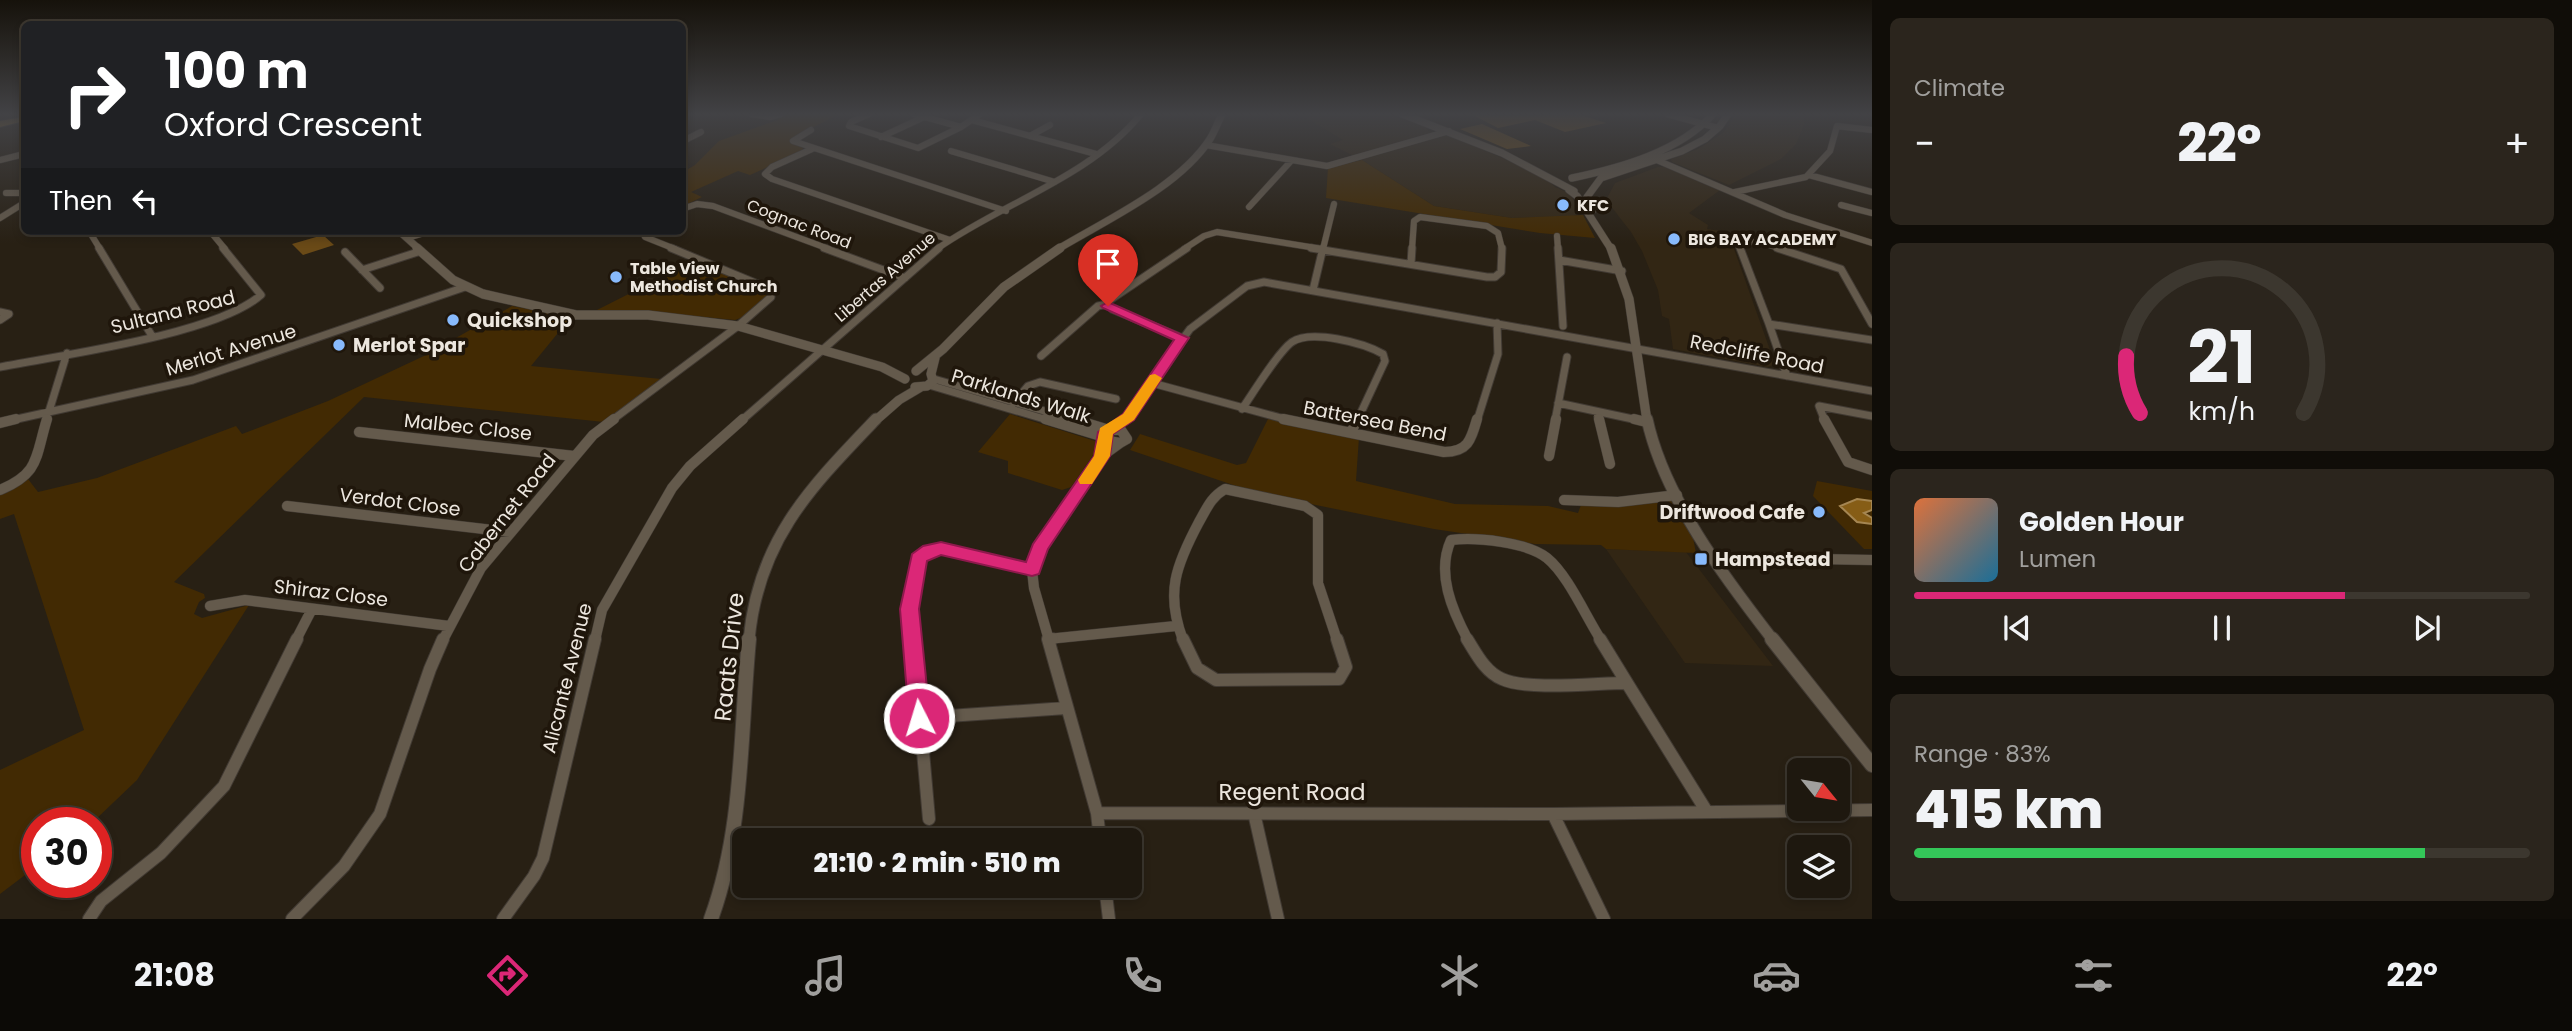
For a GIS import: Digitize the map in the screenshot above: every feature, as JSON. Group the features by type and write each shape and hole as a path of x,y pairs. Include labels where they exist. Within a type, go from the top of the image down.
{"street":[{"path":"794,157 768,169 765,174 772,179 950,240"},
{"path":"836,157 1006,211"},
{"path":"971,157 1055,182"},
{"name":"Libertas Avenue","path":"824,350 950,240 1006,211 1092,157"},
{"name":"Raats Drive","path":"711,919 727,872 734,838 749,631 757,586 769,554 793,512 900,392 910,375 935,358 1018,275 1112,218 1195,157"},
{"path":"1269,157 1332,165 1360,157"},
{"path":"1509,157 1592,188"},
{"path":"1557,182 1559,179 1639,157"},
{"path":"1649,157 1793,218 1872,243"},
{"path":"1663,157 1601,178 1586,199 1622,271 1646,422 1677,495 1715,557 1765,628 1872,765"},
{"path":"1735,192 1801,180 1825,157"},
{"path":"1249,207 1291,161"},
{"path":"1519,161 1576,195 1603,234"},
{"path":"1809,175 1872,192"},
{"path":"1569,190 1592,188"},
{"path":"6,193 21,193"},
{"name":"Cognac Road","path":"686,208 697,204 713,206 905,278"},
{"path":"1313,290 1334,204"},
{"path":"0,218 21,205"},
{"path":"1841,205 1872,213"},
{"path":"1107,304 1109,298 1210,233 1232,234 1411,264 1495,277 1501,272 1501,235 1487,226 1420,217 1414,221 1411,264"},
{"path":"91,235 152,336"},
{"name":"Sultana Road","path":"0,367 152,336 238,312 260,300 261,295 213,235"},
{"path":"404,235 466,287 561,313 668,316 738,326 929,381"},
{"path":"407,238 417,235"},
{"path":"645,235 770,290 772,294 769,301 738,326"},
{"path":"1557,236 1563,326"},
{"path":"1787,376 1738,244 1741,240 1760,242 1841,269 1872,324"},
{"path":"362,270 421,251"},
{"path":"345,252 380,288"},
{"path":"1559,260 1622,271"},
{"path":"1102,456 1108,434 1129,417 1182,338 1250,284 1269,282 1636,348"},
{"name":"Merlot Avenue","path":"0,423 192,380 466,287"},
{"path":"1107,304 1112,309 1182,338"},
{"path":"1041,356 1098,306 1107,304"},
{"path":"0,312 9,314 0,320"},
{"name":"Battersea Bend","path":"1152,383 1242,409 1351,433 1444,452 1465,449 1498,354 1497,323"},
{"path":"1769,324 1872,340"},
{"name":"Cabernet Road","path":"292,919 344,866 380,814 430,669 449,626 481,568 593,435 738,326"},
{"path":"1242,409 1290,343 1296,339 1312,337 1371,348 1381,352 1385,361 1351,433"},
{"name":"Redcliffe Road","path":"1636,348 1872,391"},
{"name":"Alicante Avenue","path":"503,919 534,876 543,858 602,610 613,588 673,488 690,466 824,350"},
{"path":"0,490 21,481 32,469 67,353"},
{"path":"1549,456 1567,357"},
{"path":"929,381 935,358"},
{"path":"910,375 911,386 929,381"},
{"name":"Raats Drive","path":"866,431 907,393 929,381"},
{"name":"Parklands Walk","path":"929,381 1108,434"},
{"path":"1012,406 1031,384 1040,382 1116,400"},
{"path":"1558,403 1646,422"},
{"path":"1872,416 1819,406 1843,459 1854,466 1872,470"},
{"path":"1597,413 1610,464"},
{"path":"1099,828 1097,813 1034,588 1032,570 1040,548 1102,456 1126,441 1129,417"},
{"name":"Malbec Close","path":"359,432 575,456"},
{"path":"1108,434 1126,434"},
{"path":"1108,434 1119,443"},
{"path":"1225,489 1238,490 1305,506 1318,515 1318,583 1346,662 1342,677 1329,681 1211,679 1195,666 1176,626 1173,575 1215,494 1225,489"},
{"path":"1564,500 1618,502 1677,495"},
{"name":"Verdot Close","path":"287,506 510,533"},
{"path":"1628,683 1512,682 1487,671 1480,662 1447,593 1444,550 1448,543 1451,540 1465,539 1524,548 1550,560 1628,683 1707,812"},
{"path":"929,819 910,609 919,559 929,550 941,549 1032,570"},
{"path":"1715,557 1872,560"},
{"name":"Shiraz Close","path":"209,606 245,600 449,626"},
{"path":"89,919 101,901 161,853 224,786 312,609"},
{"path":"1048,639 1176,626"},
{"path":"919,718 1066,708"},
{"name":"Regent Road","path":"1097,813 1553,814 1872,810"},
{"path":"1254,813 1278,919"},
{"path":"1553,814 1604,919"},
{"path":"1106,898 1109,919"}],"shaded area":[{"path":"703,157 790,157 750,175 738,171 691,192 702,197 686,205 686,170"},
{"path":"1356,157 1500,157 1545,177 1555,187 1569,193 1580,210 1573,217 1512,218 1434,206"},
{"path":"1783,157 1729,185 1672,162 1671,159"},
{"path":"1362,160 1434,206 1512,218 1583,215 1595,238 1540,233 1326,198 1328,168"},
{"path":"1658,167 1666,167 1720,190 1689,213 1708,225 1707,229 1728,232 1775,364 1768,367 1673,349 1669,319 1662,316 1658,290 1642,251 1606,200 1615,183"},
{"path":"696,260 762,288 767,293 767,298 735,320 652,312 593,312"},
{"path":"512,306 571,317 531,366 661,379 604,422 364,397 174,582 204,594 205,598 199,602 194,614 202,618 249,605 137,780 109,807 21,807 21,878 0,894 0,770 84,730 14,514 0,519 0,492 28,479 38,492 97,478 236,426 242,434 328,401 426,355"},
{"path":"1010,414 1095,441 1096,451 1071,487 1062,490 1008,473 1008,461 978,452"},
{"path":"1268,419 1359,437 1356,481 1455,504 1548,506 1578,513 1581,505 1670,498 1693,538 1696,553 1606,549 1601,545 1535,544 1434,529 1242,488 1130,450 1140,434 1237,465 1246,463"},
{"path":"1817,481 1872,491 1872,549 1864,549 1813,496"},
{"path":"1857,499 1872,501 1872,510 1864,513 1872,518 1872,524 1857,522 1840,506"},
{"path":"1606,549 1686,552 1773,666 1685,663"}],"building":[{"path":"323,235 334,245 303,255 292,244"}],"slow traffic":[{"path":"1086,480 1102,456 1106,440 1104,434 1129,417 1155,378"}],"place":[{"name":"KFC","path":"1563,205"},
{"name":"BIG BAY ACADEMY","path":"1674,239"},
{"name":"Table View Methodist Church","path":"616,277"},
{"name":"Quickshop","path":"453,320"},
{"name":"Merlot Spar","path":"339,345"},
{"name":"Driftwood Cafe","path":"1819,512"},
{"name":"Hampstead","path":"1701,559"}],"route":[{"path":"919,718 910,609 919,559 929,550 941,549 1032,570 1040,548 1102,456 1106,440 1104,434 1129,417 1182,338 1108,306"}]}
